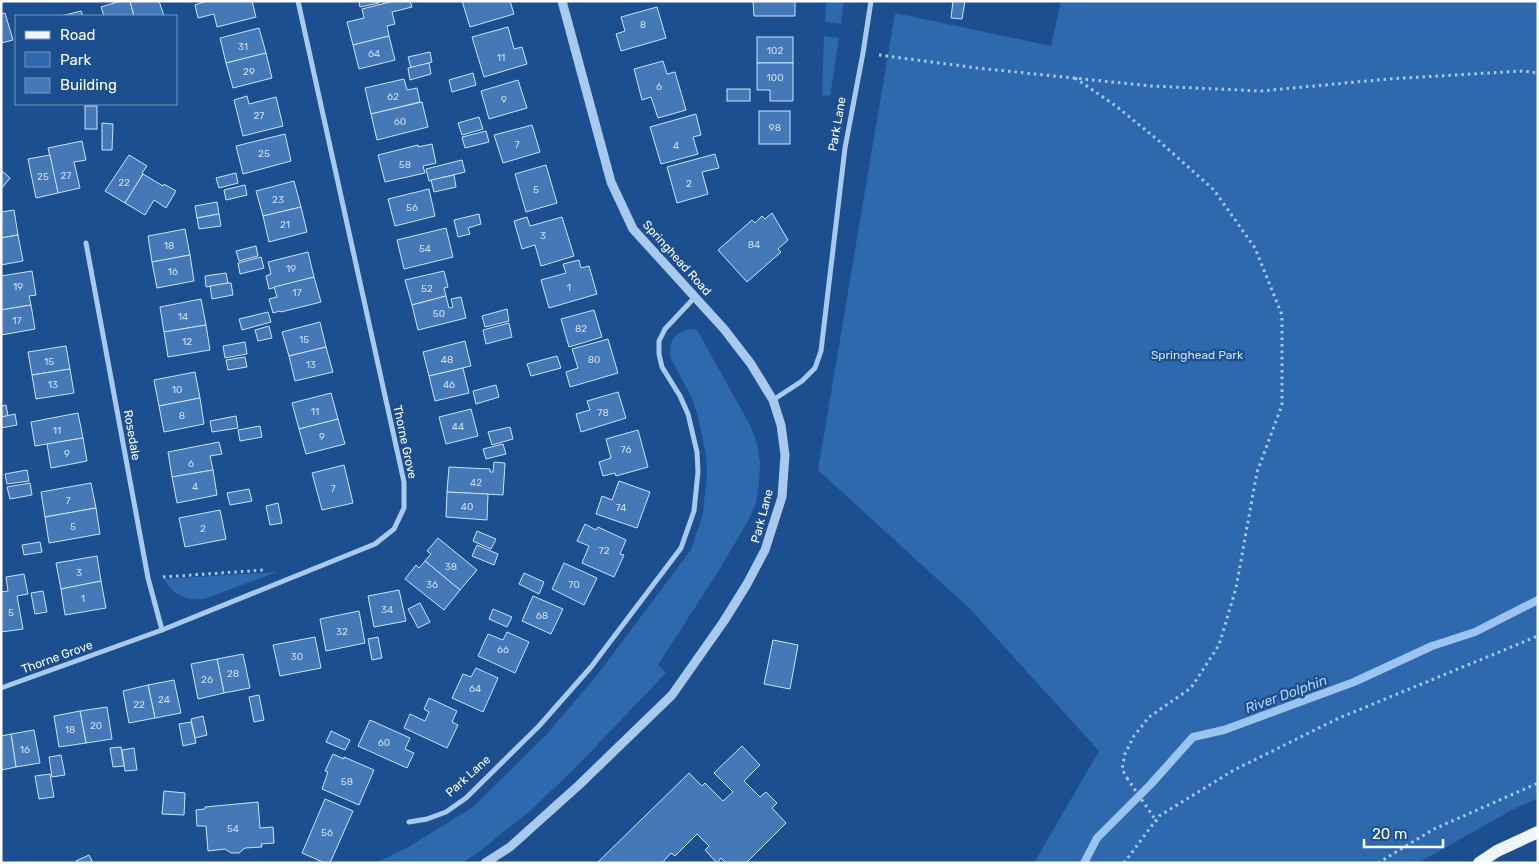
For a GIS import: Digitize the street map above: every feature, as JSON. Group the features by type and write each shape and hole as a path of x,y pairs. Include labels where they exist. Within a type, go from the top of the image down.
{"main road":[{"path":"1479,863 1497,851 1538,832"}],"street":[{"name":"Thorne Grove","path":"1,688 162,630 375,544 394,529 404,508 404,482 298,1"},
{"name":"Springhead Road","path":"562,1 611,182 633,229 724,329 751,364 773,400"},
{"name":"Park Lane","path":"485,863 517,841 579,785 672,695 729,614 766,550 782,497 784,455 781,425 773,400 802,381 815,368 821,351 845,148 864,53 871,1"},
{"name":"Rosedale","path":"86,243 148,578 162,630"},
{"name":"Park Lane","path":"409,822 427,819 446,812 466,798 539,726 591,667 681,548 694,511 698,472 697,452 688,414 680,396 662,367 659,341 665,329 695,297"}],"path":[{"path":"864,53 1151,86 1261,90 1436,76 1522,71 1538,73"},
{"path":"1075,78 1160,141 1214,190 1255,248 1282,315 1282,405 1257,472 1236,588 1219,645 1191,688 1149,717 1134,736 1124,754 1122,769 1127,778 1156,822 1159,816"},
{"path":"148,578 272,570"},
{"path":"1124,863 1159,816 1234,770 1340,718 1538,636"},
{"path":"1378,863 1434,828 1538,783"}],"green space":[{"path":"826,1 844,1 841,24 825,22"},
{"name":"Springhead Park","path":"1061,1 1538,1 1538,798 1512,810 1418,863 1034,863 1099,751 970,609 818,470 895,13 1051,46"},
{"path":"824,36 839,38 830,96 822,95"},
{"path":"690,329 697,330 750,425 757,443 760,463 759,483 756,503 748,521 658,665 666,673 574,769 531,810 476,854 462,863 376,863 410,846 473,807 546,735 598,674 691,550 703,513 707,474 706,455 692,398 670,357 671,342 677,335"},
{"path":"277,572 204,599 191,599 181,596 164,579"}],"building":[{"path":"121,1 130,1 134,15 104,15 101,7"},
{"path":"130,1 159,1 164,15 134,15"},
{"path":"207,1 252,1 256,17 217,27 214,14 198,18 195,5"},
{"path":"359,1 378,1 379,3 360,7"},
{"path":"394,1 410,1 412,7 392,12 395,24 387,26 389,36 353,45 347,22 364,18 362,9"},
{"path":"462,1 510,1 514,14 470,27"},
{"path":"753,1 795,1 795,16 754,16"},
{"path":"953,1 965,1 962,19 951,18"},
{"path":"657,7 666,38 621,51 616,34 625,31 621,17"},
{"path":"81,11 83,15 65,15"},
{"path":"5,13 13,40 1,43 1,14"},
{"path":"508,27 514,49 522,47 527,64 484,77 472,37"},
{"path":"259,28 266,53 226,63 220,38"},
{"path":"389,36 395,60 359,69 353,45"},
{"path":"757,37 793,37 793,63 757,63"},
{"path":"430,52 432,62 411,68 408,57"},
{"path":"266,53 272,78 233,88 226,63"},
{"path":"663,61 667,74 675,72 686,110 658,118 651,97 642,100 634,69"},
{"path":"429,63 431,74 410,80 408,68"},
{"path":"757,63 793,63 793,101 770,101 770,90 757,90"},
{"path":"473,73 476,85 452,92 449,80"},
{"path":"404,79 407,90 417,88 420,102 371,114 365,88"},
{"path":"518,80 527,108 489,119 481,91"},
{"path":"727,89 750,89 750,101 727,101"},
{"path":"247,96 249,104 276,97 283,126 243,136 234,100"},
{"path":"422,102 428,127 377,140 371,114"},
{"path":"85,106 97,106 97,129 85,129"},
{"path":"759,111 790,111 790,144 759,144"},
{"path":"696,114 701,135 693,137 698,154 661,164 650,127"},
{"path":"479,117 483,129 462,135 458,123"},
{"path":"102,123 113,124 112,150 102,150"},
{"path":"532,125 540,152 503,163 494,135"},
{"path":"486,131 489,142 465,148 462,137"},
{"path":"285,134 291,161 243,174 236,146"},
{"path":"82,141 86,160 74,162 80,188 58,193 48,148"},
{"path":"432,144 436,163 423,166 425,173 385,182 378,155 418,145 418,147"},
{"path":"715,154 719,168 702,172 708,194 677,203 667,167"},
{"path":"50,155 58,193 36,198 28,159"},
{"path":"129,155 147,166 125,203 105,191"},
{"path":"462,160 465,172 429,181 426,169"},
{"path":"546,165 557,203 526,212 515,174"},
{"path":"1,170 10,178 2,188 1,188"},
{"path":"236,173 238,183 219,188 216,178"},
{"path":"143,174 163,186 164,184 176,191 166,208 154,200 145,215 125,203"},
{"path":"454,175 456,187 434,192 431,180"},
{"path":"294,181 301,207 263,216 256,191"},
{"path":"245,185 247,195 226,200 224,190"},
{"path":"429,189 435,216 395,226 388,199"},
{"path":"217,202 219,214 197,218 195,206"},
{"path":"301,207 307,232 269,242 263,216"},
{"path":"14,210 18,235 1,238 1,212"},
{"path":"772,213 788,240 778,249 781,252 747,282 718,250 752,220 755,223 762,216 765,219"},
{"path":"219,214 221,226 199,229 197,218"},
{"path":"479,214 481,224 468,228 470,234 458,237 454,220"},
{"path":"527,217 530,226 562,217 574,256 541,266 535,245 522,249 514,221"},
{"path":"446,228 453,257 404,269 397,240"},
{"path":"185,229 190,255 152,262 148,236"},
{"path":"18,235 23,261 1,265 1,238"},
{"path":"256,246 258,256 239,261 236,251"},
{"path":"308,252 314,277 269,289 266,276 271,274 268,262"},
{"path":"190,255 194,281 157,288 152,262"},
{"path":"261,257 264,268 240,274 238,263"},
{"path":"579,260 581,268 589,266 597,294 549,308 541,280 566,273 563,264"},
{"path":"32,271 36,295 29,296 31,305 1,310 1,276"},
{"path":"444,271 448,287 444,288 446,296 412,305 405,280"},
{"path":"226,273 228,283 206,287 205,276"},
{"path":"314,277 321,302 273,313 269,299 277,297 274,287"},
{"path":"231,283 233,295 212,299 210,286"},
{"path":"446,296 449,308 453,307 451,299 461,297 466,318 418,330 412,305"},
{"path":"201,299 206,325 164,332 160,307"},
{"path":"31,305 35,329 1,335 1,310"},
{"path":"507,309 509,321 485,327 482,316"},
{"path":"594,310 602,337 569,347 561,319"},
{"path":"268,312 271,322 242,330 239,319"},
{"path":"320,322 326,347 289,356 282,332"},
{"path":"509,323 512,337 486,344 483,330"},
{"path":"206,325 210,350 168,357 164,332"},
{"path":"269,326 272,338 258,341 255,330"},
{"path":"608,339 618,373 570,387 566,372 578,368 572,349"},
{"path":"465,341 471,366 429,376 423,352"},
{"path":"245,342 247,354 225,358 223,346"},
{"path":"66,346 70,369 32,375 28,352"},
{"path":"326,347 333,372 295,381 289,356"},
{"path":"557,356 561,368 531,376 527,364"},
{"path":"245,357 247,367 228,370 226,360"},
{"path":"463,368 469,393 435,401 429,376"},
{"path":"70,369 74,393 36,399 32,375"},
{"path":"195,372 200,398 159,406 154,380"},
{"path":"496,385 499,397 476,404 473,391"},
{"path":"618,392 626,418 581,432 576,414 590,410 587,401"},
{"path":"331,393 338,419 299,429 292,403"},
{"path":"200,398 204,424 164,432 159,406"},
{"path":"6,405 8,416 1,417 1,406"},
{"path":"471,409 478,436 446,444 439,417"},
{"path":"78,413 83,438 35,446 31,422"},
{"path":"15,414 17,425 1,428 1,417"},
{"path":"236,416 238,428 212,432 210,421"},
{"path":"338,419 345,444 306,454 299,429"},
{"path":"260,426 262,437 240,441 238,430"},
{"path":"510,427 513,439 492,445 488,432"},
{"path":"638,430 648,467 616,476 615,473 603,476 599,462 611,458 606,439"},
{"path":"83,438 87,461 51,468 47,444"},
{"path":"219,442 222,454 210,456 213,470 172,477 168,452"},
{"path":"503,444 506,454 486,459 483,449"},
{"path":"494,462 505,463 503,495 447,492 449,467 490,469 490,472 493,472"},
{"path":"344,465 353,503 322,510 312,473"},
{"path":"27,470 29,481 7,484 5,474"},
{"path":"213,470 217,495 177,503 172,477"},
{"path":"619,481 650,492 637,528 596,514 602,496 612,500"},
{"path":"30,483 32,495 10,499 7,487"},
{"path":"91,483 96,508 45,517 41,492"},
{"path":"249,489 252,501 230,505 227,493"},
{"path":"447,492 488,494 487,520 446,517"},
{"path":"278,503 282,523 270,525 266,506"},
{"path":"96,508 100,534 49,543 45,517"},
{"path":"220,510 226,539 185,547 179,518"},
{"path":"585,524 596,530 598,527 626,540 620,554 624,555 614,577 582,563 589,546 577,541"},
{"path":"477,531 496,539 491,549 473,541"},
{"path":"438,538 477,570 460,590 425,561 431,554 427,551"},
{"path":"40,542 42,552 24,555 22,545"},
{"path":"477,545 498,554 494,565 472,556"},
{"path":"97,556 101,581 61,589 56,563"},
{"path":"425,561 460,590 444,610 405,579 416,565 419,568"},
{"path":"564,563 597,578 584,605 552,589"},
{"path":"524,573 544,582 539,594 519,584"},
{"path":"24,574 28,594 17,596 23,629 1,632 1,592 8,591 6,577"},
{"path":"101,581 106,608 65,615 61,589"},
{"path":"399,590 406,621 374,627 368,596"},
{"path":"43,591 47,612 35,614 31,593"},
{"path":"533,596 563,609 551,634 522,621"},
{"path":"420,603 430,622 418,628 408,609"},
{"path":"493,609 512,617 507,627 489,619"},
{"path":"359,611 365,643 326,651 320,619"},
{"path":"507,632 529,642 515,673 478,656 488,634 503,640"},
{"path":"315,637 321,668 280,676 273,645"},
{"path":"378,637 382,658 372,660 368,639"},
{"path":"773,640 798,645 790,689 764,684"},
{"path":"243,654 250,688 224,693 217,659"},
{"path":"217,659 224,693 198,699 191,664"},
{"path":"476,668 498,678 483,712 452,698 463,674 471,677"},
{"path":"174,680 181,713 155,718 148,685"},
{"path":"148,685 155,718 129,723 123,691"},
{"path":"259,695 264,720 254,722 249,697"},
{"path":"429,698 457,711 452,722 458,725 447,748 404,728 410,714 425,721 429,712 424,709"},
{"path":"107,707 112,739 86,743 80,711"},
{"path":"80,711 86,743 59,747 54,716"},
{"path":"203,716 207,735 195,738 191,719"},
{"path":"370,720 410,738 405,749 414,753 407,768 358,746"},
{"path":"191,722 196,743 183,746 179,724"},
{"path":"34,730 40,763 16,767 11,734"},
{"path":"331,731 350,740 345,750 326,742"},
{"path":"11,734 16,767 1,770 1,736"},
{"path":"742,746 760,765 744,781 760,797 766,792 777,803 772,808 786,823 746,863 726,863 721,858 717,863 705,850 709,846 697,834 675,856 671,853 662,863 597,863 689,773 702,786 705,783 723,801 733,792 714,773"},
{"path":"121,747 124,766 113,767 110,748"},
{"path":"134,748 137,770 125,771 122,750"},
{"path":"333,754 374,770 359,805 322,789 328,772 325,771"},
{"path":"61,755 65,775 52,777 49,757"},
{"path":"50,774 54,797 39,799 35,776"},
{"path":"164,791 185,793 184,815 162,814"},
{"path":"325,799 353,811 330,863 325,863 302,853"},
{"path":"258,802 260,828 273,827 274,843 261,844 262,847 245,848 239,853 231,853 225,849 208,851 206,826 197,826 196,810 205,809 205,807"},
{"path":"89,855 93,863 77,863 76,861"}],"waterway":[{"name":"River Dolphin","path":"1084,863 1097,838 1151,784 1193,737 1224,730 1354,682 1432,646 1475,632 1538,600"}]}
